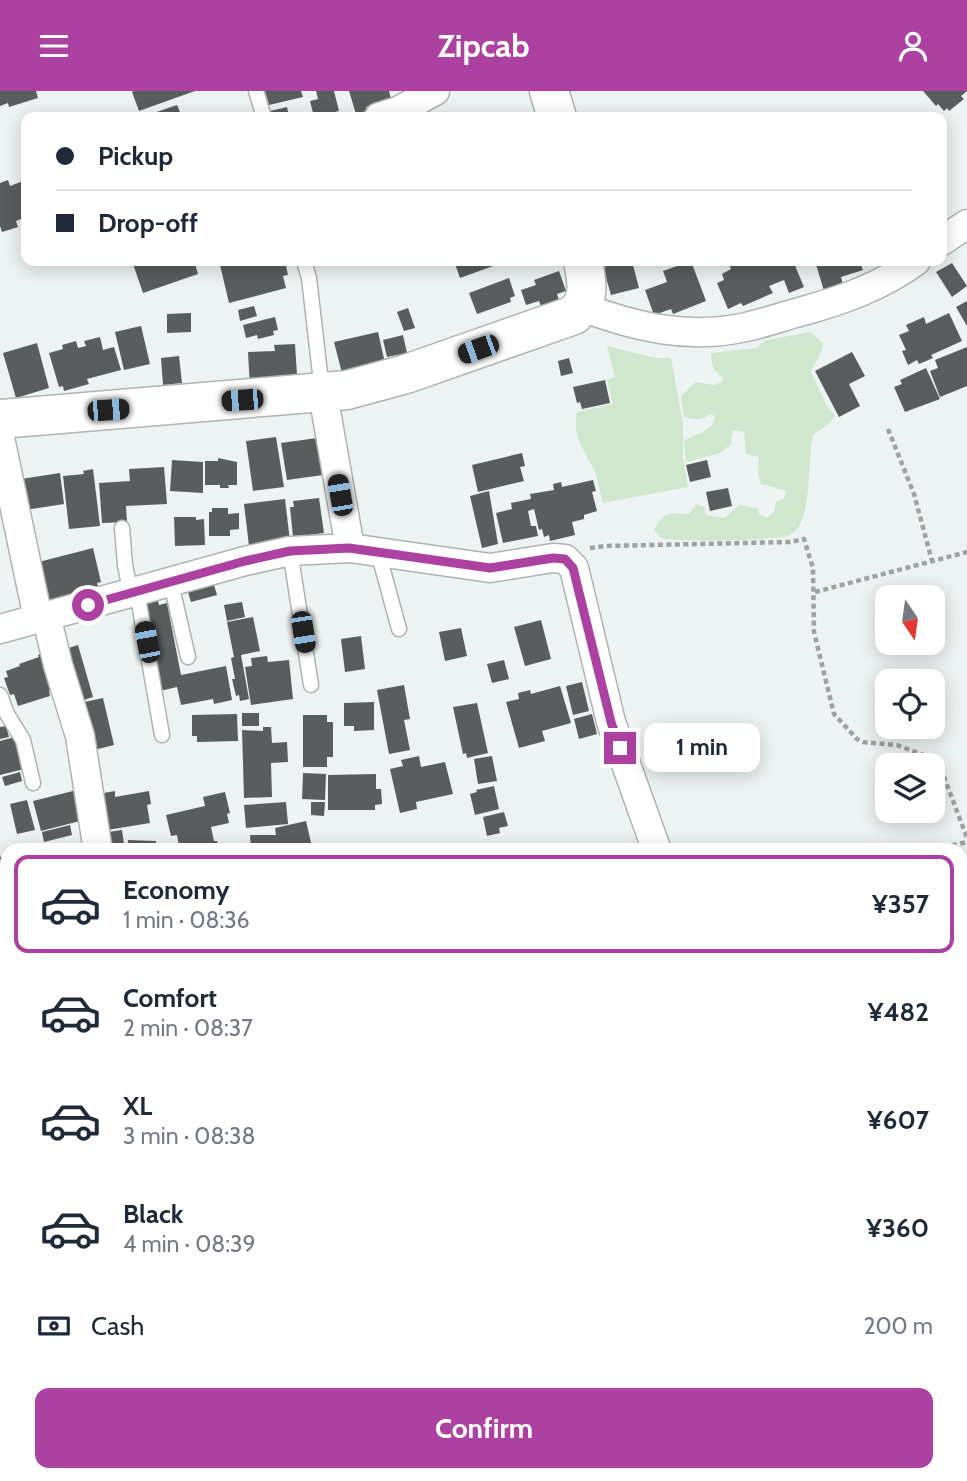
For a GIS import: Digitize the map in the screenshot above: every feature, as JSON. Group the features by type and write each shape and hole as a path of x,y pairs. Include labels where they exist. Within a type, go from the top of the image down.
{"street":[{"path":"395,112 435,91"},
{"path":"549,91 555,112"},
{"path":"947,238 967,224"},
{"path":"0,419 347,390 406,374 574,315 587,296 584,266"},
{"path":"582,307 620,321 664,330 701,333 744,328 843,300 908,266"},
{"path":"323,394 349,548"},
{"path":"0,438 42,617 80,736 98,843"},
{"path":"0,629 290,551 349,548 490,568 553,558 565,559 573,568 611,722 654,843"}],"lane":[{"path":"256,91 262,112"},
{"path":"305,266 323,394"},
{"path":"122,528 125,565 134,593 162,735"},
{"path":"290,551 312,685"},
{"path":"378,552 400,629"},
{"path":"171,583 188,657"},
{"path":"0,695 7,714 23,740 33,783"}],"path":[{"path":"888,429 914,494 932,561"},
{"path":"565,559 575,551 606,546 790,542 804,539 813,568 814,632 834,714 863,742 897,745 929,757 941,769 967,840"},
{"path":"815,592 967,552"}],"green space":[{"path":"810,332 823,343 811,372 826,404 835,416 829,424 813,435 808,494 798,528 787,536 764,539 703,541 662,538 654,530 664,516 689,514 697,504 704,507 706,515 724,518 740,505 757,508 759,514 767,518 774,512 776,502 784,498 787,491 761,484 758,473 759,457 746,454 744,432 733,430 731,444 720,453 686,462 684,441 711,426 715,416 710,414 698,419 684,417 681,396 695,382 714,385 722,382 723,378 713,367 711,353 757,348 766,340"},
{"path":"607,346 656,358 671,358 683,424 683,458 688,487 603,503 596,475 578,438 576,422 577,412 613,404 607,380 615,377"}],"building":[{"path":"0,91 36,91 38,98 9,107 8,103 0,106"},
{"path":"195,91 139,111 132,92"},
{"path":"265,91 301,91 303,97 269,105"},
{"path":"316,91 334,91 339,111 313,112 310,101 318,99"},
{"path":"349,91 389,91 391,99 366,107 366,111 355,112"},
{"path":"923,91 967,91 961,96 964,99 949,111 947,108 944,111"},
{"path":"177,105 180,112 157,112"},
{"path":"287,107 288,112 270,112"},
{"path":"8,180 10,186 21,182 21,219 16,221 18,227 2,232 0,226 0,183"},
{"path":"952,263 967,286 952,297 936,272"},
{"path":"134,266 196,266 198,274 143,293"},
{"path":"220,266 286,266 288,275 283,276 286,288 229,303"},
{"path":"456,266 493,266 460,278"},
{"path":"633,266 639,288 611,295 603,267"},
{"path":"677,266 693,266 706,301 673,314 671,309 654,315 645,290 667,282 663,271"},
{"path":"730,266 795,266 804,287 789,293 784,280 769,286 773,293 743,306 741,303 728,309 717,283 724,280 722,274 731,269"},
{"path":"816,266 861,266 863,270 841,277 843,285 824,291"},
{"path":"559,271 566,291 557,294 559,300 541,306 539,301 526,305 521,290 536,285 534,280"},
{"path":"509,278 515,296 510,298 511,302 477,314 469,293"},
{"path":"967,301 967,326 956,307"},
{"path":"254,306 257,316 240,321 238,310"},
{"path":"408,308 415,328 404,331 397,312"},
{"path":"191,313 191,332 167,333 167,314"},
{"path":"949,313 962,341 931,355 933,358 919,364 917,360 908,365 902,351 906,350 899,335 909,331 906,325 924,317 926,324"},
{"path":"275,317 278,330 273,331 274,335 258,339 257,335 246,338 243,325"},
{"path":"141,326 150,364 124,370 115,332"},
{"path":"378,332 385,363 343,377 334,342"},
{"path":"403,335 407,353 387,357 383,340"},
{"path":"100,337 103,350 114,347 121,370 87,379 89,384 64,391 63,386 59,387 49,353 76,341 78,348 86,346 84,341"},
{"path":"37,343 49,388 16,398 3,353"},
{"path":"295,344 297,375 290,375 290,385 250,388 248,352 275,351 274,345"},
{"path":"967,347 967,386 940,397 930,371 938,368 935,360"},
{"path":"852,352 865,376 849,384 860,406 839,417 815,371"},
{"path":"179,356 182,383 163,385 161,358"},
{"path":"569,358 573,373 561,376 558,361"},
{"path":"926,368 940,399 905,412 894,387 902,384 900,380"},
{"path":"605,380 610,403 582,409 580,402 577,403 573,387"},
{"path":"276,437 284,487 253,491 246,441"},
{"path":"317,438 323,475 287,480 281,443"},
{"path":"522,453 525,466 520,467 524,481 478,492 472,465"},
{"path":"218,458 237,462 237,485 220,488 220,485 205,485 205,461 218,461"},
{"path":"172,460 203,462 203,493 170,491"},
{"path":"707,460 711,477 690,482 686,465"},
{"path":"164,467 167,504 126,506 127,522 102,523 99,483 130,481 129,469"},
{"path":"93,469 100,526 69,529 63,476 84,474 83,471"},
{"path":"60,473 64,504 25,510 21,479"},
{"path":"593,480 596,491 592,492 597,511 572,522 575,535 550,541 549,535 544,537 542,529 539,530 534,509 528,511 531,526 536,526 538,536 503,543 496,513 512,509 511,503 531,499 530,494 554,490 553,484 561,482 562,487"},
{"path":"728,488 732,506 710,511 706,492"},
{"path":"489,491 498,544 482,548 470,496"},
{"path":"319,498 324,533 293,537 290,507 294,507 293,501"},
{"path":"285,499 290,541 249,546 244,504"},
{"path":"212,508 228,508 228,514 239,513 239,529 230,530 230,536 209,536 209,512 212,512"},
{"path":"174,517 204,519 205,545 175,546"},
{"path":"93,548 101,582 97,583 100,593 47,607 31,564"},
{"path":"214,585 217,595 191,602 188,592"},
{"path":"158,601 159,605 167,603 181,675 226,666 232,700 214,704 213,699 181,705 177,687 160,691 142,605"},
{"path":"242,602 245,617 227,621 224,605"},
{"path":"253,617 260,651 241,655 249,699 240,701 232,679 235,679 231,658 234,657 227,622"},
{"path":"541,620 551,659 525,666 514,627"},
{"path":"461,628 467,656 445,661 439,632"},
{"path":"361,636 365,669 345,672 341,639"},
{"path":"78,645 93,697 75,703 59,651"},
{"path":"46,652 57,688 49,690 50,696 18,706 14,694 10,695 4,678 8,677 6,671"},
{"path":"267,656 268,662 289,660 293,699 251,705 245,667 252,666 251,658"},
{"path":"504,660 509,679 492,683 487,664"},
{"path":"582,682 589,711 573,715 566,686"},
{"path":"404,685 410,719 404,720 410,750 389,754 377,690"},
{"path":"560,686 571,723 542,731 545,741 519,748 506,702 519,699 518,693 530,690 531,694"},
{"path":"103,698 114,745 94,750 75,704"},
{"path":"374,702 374,730 354,731 354,726 344,726 344,703"},
{"path":"477,703 488,753 467,758 466,753 463,754 453,707"},
{"path":"242,713 259,713 259,726 242,726"},
{"path":"237,714 238,741 197,742 197,736 192,736 192,715"},
{"path":"592,714 597,734 579,739 574,719"},
{"path":"303,715 327,715 327,722 333,722 333,757 327,757 327,767 303,767"},
{"path":"6,726 9,737 0,739 0,727"},
{"path":"263,727 271,727 272,743 287,742 288,762 271,763 272,797 244,798 242,730 263,731"},
{"path":"15,737 24,769 0,775 0,741"},
{"path":"419,756 421,767 445,762 453,794 416,802 417,809 400,813 390,769 403,766 401,760"},
{"path":"492,756 497,781 478,784 474,759"},
{"path":"20,772 22,781 5,786 2,777"},
{"path":"303,773 326,774 325,800 302,799"},
{"path":"376,774 376,789 381,789 382,804 375,805 375,810 328,810 328,775"},
{"path":"494,786 499,809 475,815 470,794"},
{"path":"77,790 84,820 41,831 33,801"},
{"path":"115,791 115,797 149,791 151,804 147,805 150,823 101,831 98,794"},
{"path":"225,792 230,813 227,814 229,823 211,827 214,841 218,843 178,843 177,835 171,836 166,815 205,806 203,797"},
{"path":"27,800 35,830 17,834 10,804"},
{"path":"286,802 288,824 246,828 244,805"},
{"path":"311,802 325,802 324,816 311,815"},
{"path":"504,812 508,826 499,828 500,833 487,836 483,817"},
{"path":"306,821 311,843 250,843 250,835 276,835 275,828"},
{"path":"70,825 72,835 44,842 42,832"},
{"path":"122,830 124,843 102,843 101,833"},
{"path":"128,840 156,841 156,843 128,843"}],"route":[{"path":"88,605 290,551 349,548 490,568 553,558 565,559 573,568 611,722 620,748"}]}
